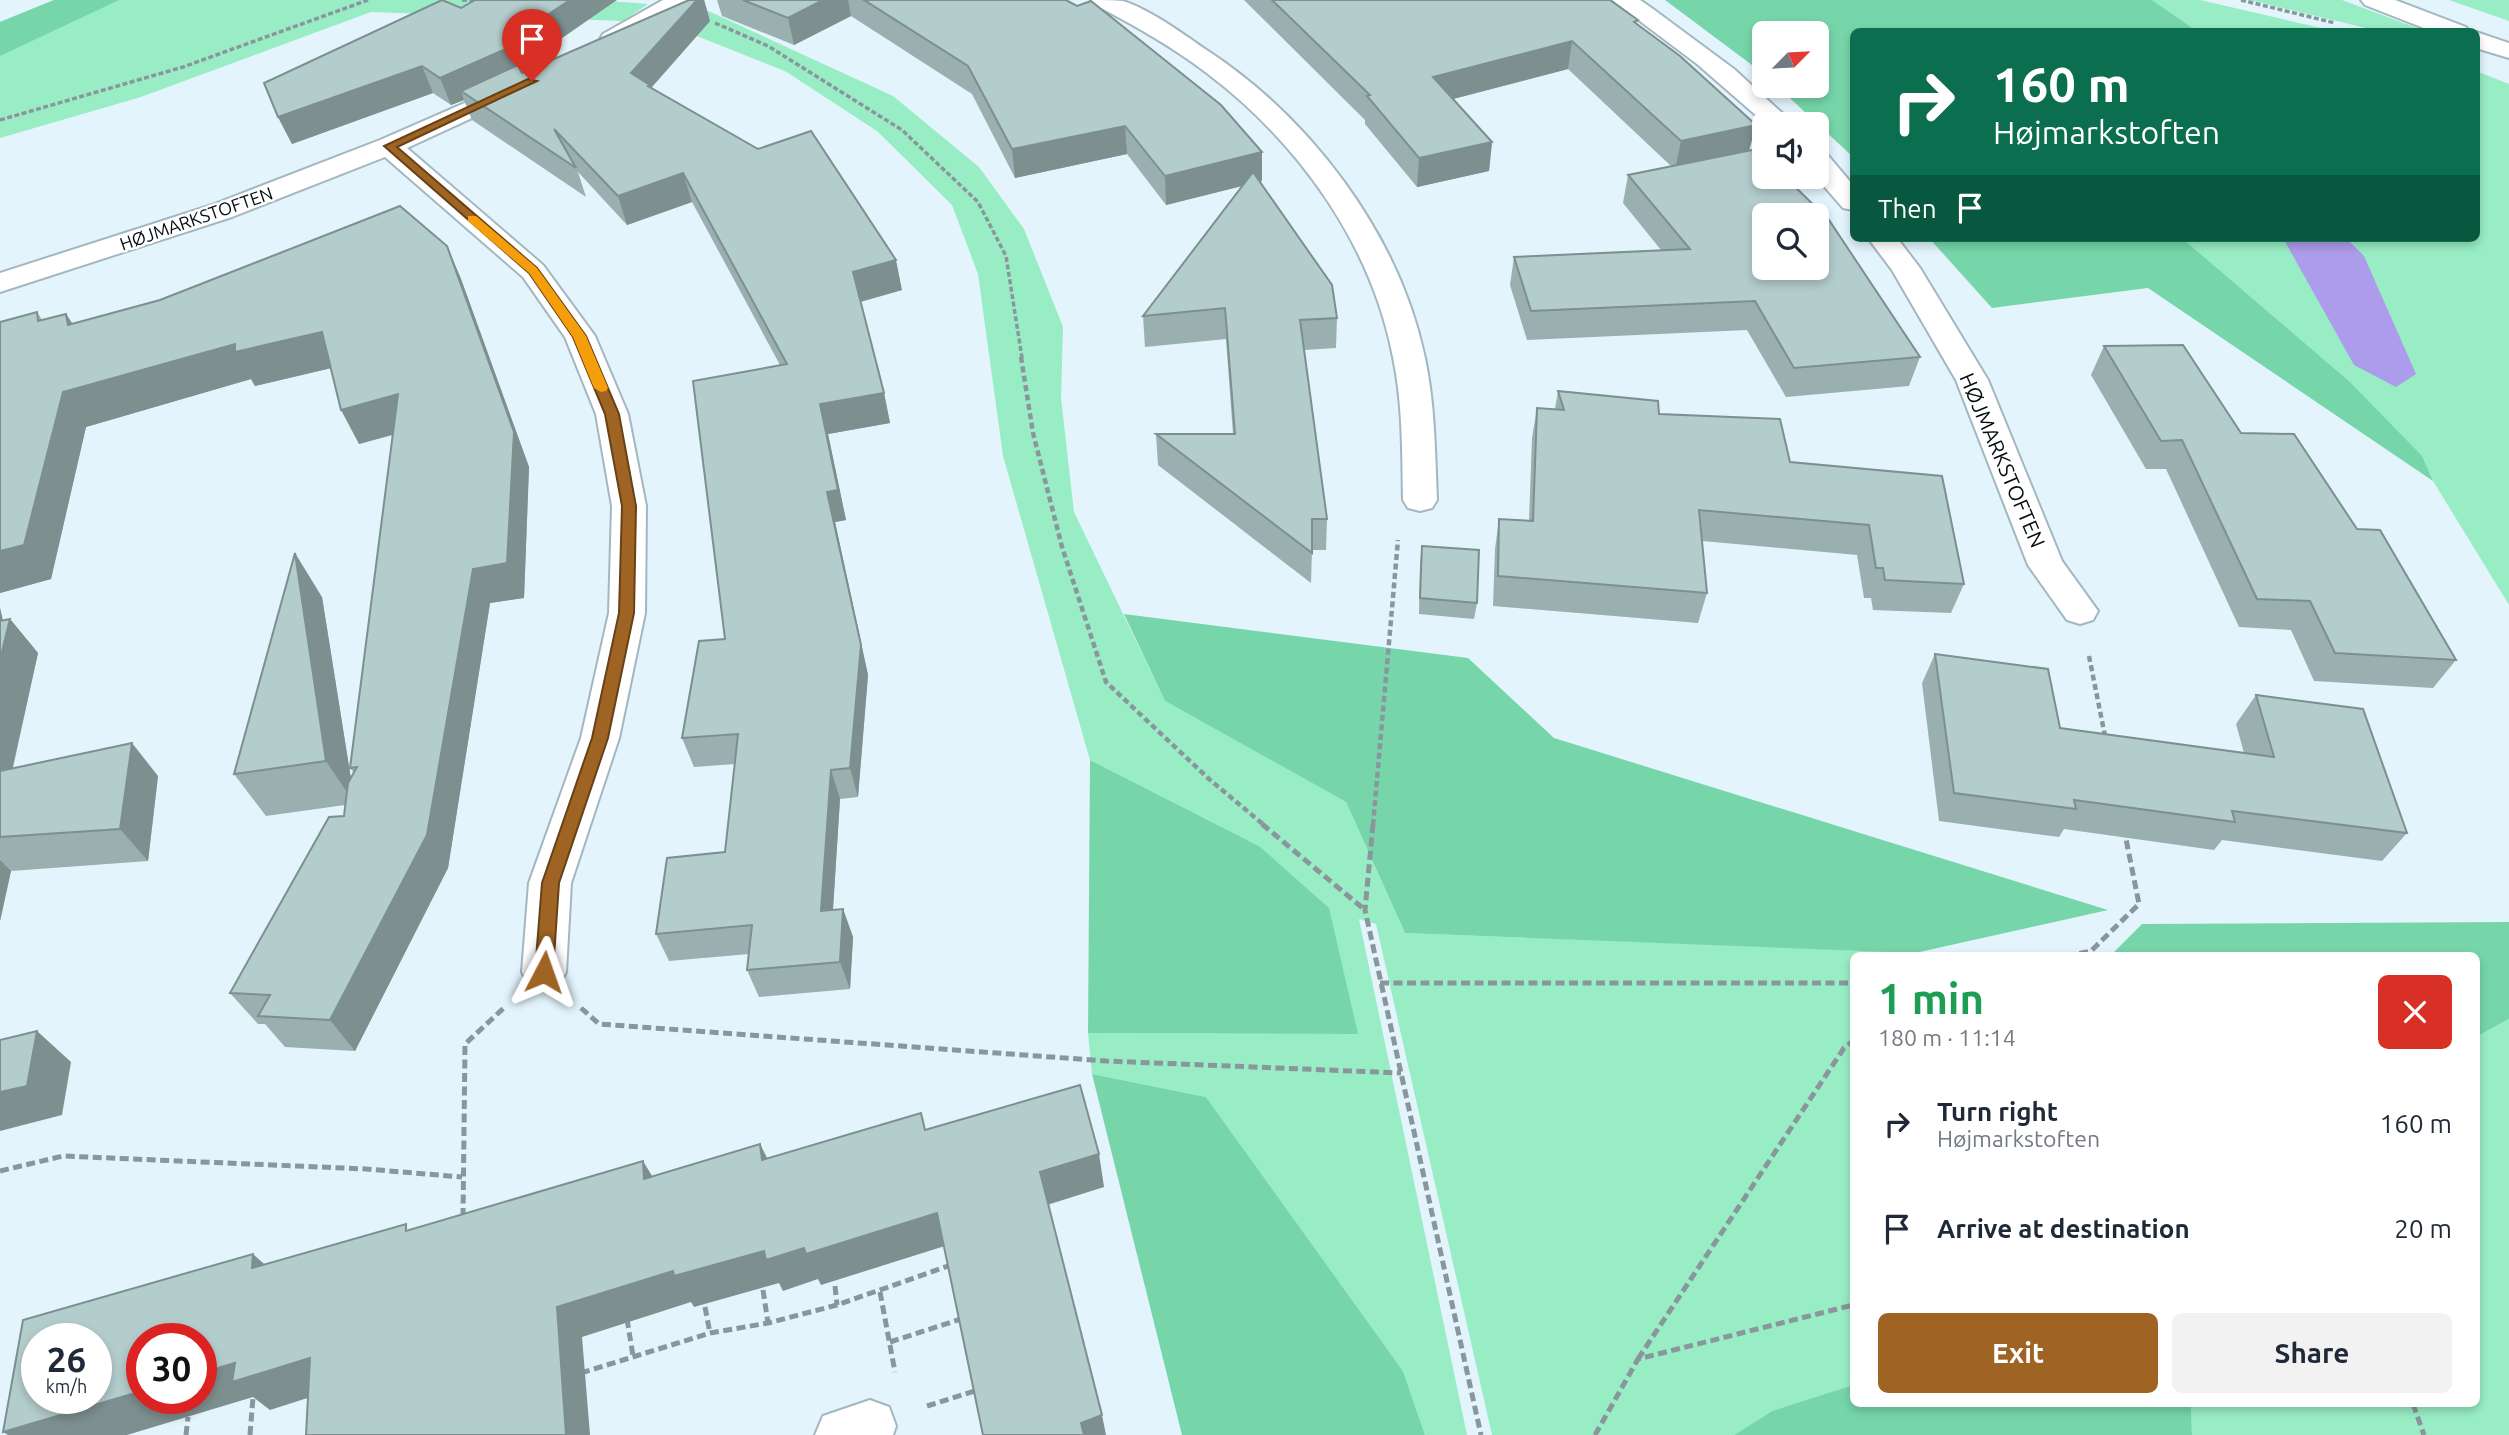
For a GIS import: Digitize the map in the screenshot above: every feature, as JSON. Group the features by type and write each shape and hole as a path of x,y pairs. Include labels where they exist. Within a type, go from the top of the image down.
{"street":[{"path":"1103,0 1152,26 1217,69 1275,119 1334,188 1368,243 1400,319 1418,404 1420,500"},
{"path":"1624,0 1657,21 1746,90 1769,112"},
{"path":"2373,0 2446,28"},
{"path":"590,51 677,3"},
{"path":"2480,40 2509,51"},
{"name":"HØJMARKSTOFTEN","path":"0,283 222,211 389,146 544,76"},
{"path":"389,146 533,271 580,336 612,414 629,506 626,613 600,738 550,883 544,972"},
{"path":"1829,174 1850,199"},
{"name":"HØJMARKSTOFTEN","path":"1885,242 1905,268 1972,380 2046,565 2080,611"}],"path":[{"path":"0,120 183,67 368,0"},
{"path":"462,0 488,2"},
{"path":"2241,0 2343,25"},
{"path":"677,3 768,46 902,130 978,202 1006,256 1033,433 1062,547 1106,682 1209,779 1364,910"},
{"path":"1420,500 1400,517 1364,910 1481,1435"},
{"path":"2080,611 2106,744"},
{"path":"2086,952 2091,951 2138,904 2123,824"},
{"path":"463,1232 465,1044 544,972 599,1024 1106,1061 1401,1073"},
{"path":"1380,984 1850,983"},
{"path":"1595,1435 1638,1359 1844,1048 1850,1043"},
{"path":"0,1171 63,1156 366,1169 462,1177"},
{"path":"570,1376 710,1333 768,1323 880,1292 959,1262"},
{"path":"835,1286 837,1304"},
{"path":"763,1290 768,1323"},
{"path":"880,1292 896,1378"},
{"path":"1638,1359 1850,1306"},
{"path":"705,1307 710,1333"},
{"path":"626,1315 633,1356"},
{"path":"890,1342 961,1319"},
{"path":"250,1435 253,1397"},
{"path":"2414,1407 2424,1435"},
{"path":"186,1435 188,1417"}],"green space":[{"path":"54,0 598,0 648,4 623,21 371,12 141,97 0,138 0,22"},
{"path":"54,0 119,0 0,56 0,22"},
{"path":"1665,0 2152,0 2193,28 1850,28 1850,154 1829,135 1829,112 1805,112 1790,98 1829,98 1829,21 1752,21 1752,65"},
{"path":"2152,0 2200,0 2321,28 2193,28"},
{"path":"2250,0 2342,0 2417,28 2366,28"},
{"path":"2449,0 2509,0 2509,21"},
{"path":"704,9 893,96 979,167 1024,229 1063,327 1061,398 1074,512 1165,701 1346,802 1405,933 1902,952 1850,952 1850,1386 1772,1411 1734,1435 1492,1435 1376,924 1359,919 1467,1435 1425,1435 1403,1371 1206,1097 1092,1074 1088,1033 1357,1034 1259,846 1090,760 1003,456 978,274 952,205 877,131 785,71 674,27"},
{"path":"2480,73 2509,84 2509,605 2433,481 2421,456 2349,381 2187,242 2480,242"},
{"path":"1933,242 2187,242 2349,381 2422,456 2433,481 2148,288 1992,308"},
{"path":"1124,614 1468,658 1554,738 2108,910 1919,952 1405,933 1346,802 1165,701"},
{"path":"1090,760 1259,846 1329,908 1358,1034 1088,1033"},
{"path":"2509,922 2509,1019 2480,1035 2480,952 2114,952 2142,924"},
{"path":"2509,1019 2509,1435 2192,1435 2191,1407 2480,1407 2480,1035"},
{"path":"1092,1074 1206,1097 1403,1371 1425,1435 1182,1435"},
{"path":"1850,1386 1850,1407 2191,1407 2192,1435 1734,1435 1772,1411"}],"shaded area":[{"path":"2285,242 2350,242 2364,256 2416,374 2396,387 2354,365"}],"building":[{"path":"442,0 461,8 475,0 570,0 505,43 508,48 440,78 422,66 278,117 264,83"},
{"path":"689,0 697,0 631,73 650,85 648,86 758,149 811,131 896,260 853,272 884,393 820,404 838,490 827,492 861,645 850,768 831,770 821,911 843,909 840,962 747,970 752,925 656,934 667,858 725,852 738,734 682,738 699,641 725,639 693,381 787,364 683,173 618,196 554,129 576,168 461,91 518,65 522,73"},
{"path":"743,0 823,0 788,18"},
{"path":"864,0 1066,0 1077,6 1091,1 1221,105 1262,152 1165,176 1125,126 1012,149 968,66"},
{"path":"1272,0 1610,0 1638,20 1634,22 1680,56 1752,121 1752,126 1681,141 1572,41 1433,77 1492,142 1419,158 1367,96 1370,95"},
{"path":"1752,150 1752,189 1797,189 1812,203 1752,203 1752,280 1829,280 1829,220 1920,357 1794,368 1755,301 1531,311 1514,257 1690,249 1628,175"},
{"path":"1253,172 1332,285 1337,318 1300,320 1327,519 1312,519 1312,553 1156,434 1235,434 1225,308 1143,316"},
{"path":"400,206 447,246 514,432 507,563 473,569 427,835 330,1020 258,1016 270,995 230,993 329,817 344,816 348,783 357,767 350,768 398,394 341,410 322,332 235,352 235,344 63,392 24,545 0,551 0,322 37,312 38,321 66,314 68,325 160,300"},
{"path":"2183,345 2241,433 2294,434 2357,529 2380,530 2456,660 2335,653 2310,601 2257,599 2182,440 2161,441 2104,346"},
{"path":"1558,391 1658,401 1659,414 1780,419 1790,462 1942,476 1964,584 1885,580 1883,568 1876,568 1869,525 1699,510 1707,593 1498,576 1499,519 1533,521 1537,408 1564,410"},
{"path":"1422,546 1479,550 1477,603 1420,598"},
{"path":"295,553 326,761 234,774"},
{"path":"10,619 0,660 0,621"},
{"path":"1935,654 2048,669 2060,728 2274,757 2256,695 2363,709 2407,833 2232,811 2235,822 2074,800 2076,809 1954,793"},
{"path":"132,743 120,829 0,837 0,771"},
{"path":"37,1031 27,1086 0,1092 0,1040"},
{"path":"1080,1085 1099,1154 1040,1172 1102,1415 1081,1423 1084,1435 983,1435 937,1213 806,1254 804,1248 766,1260 764,1251 674,1276 673,1271 557,1307 566,1435 306,1435 310,1358 232,1382 235,1363 217,1368 217,1323 126,1323 126,1396 112,1400 112,1323 22,1323 23,1320 253,1254 252,1268 406,1224 406,1231 643,1161 644,1179 760,1144 762,1160 921,1113 925,1130"},
{"path":"21,1331 21,1414 64,1414 3,1432"}],"slow traffic":[{"path":"472,218 533,271 580,336 601,388"}],"route":[{"path":"532,81 389,146 533,271 580,336 612,414 629,506 626,613 600,738 550,883 544,972"}]}
